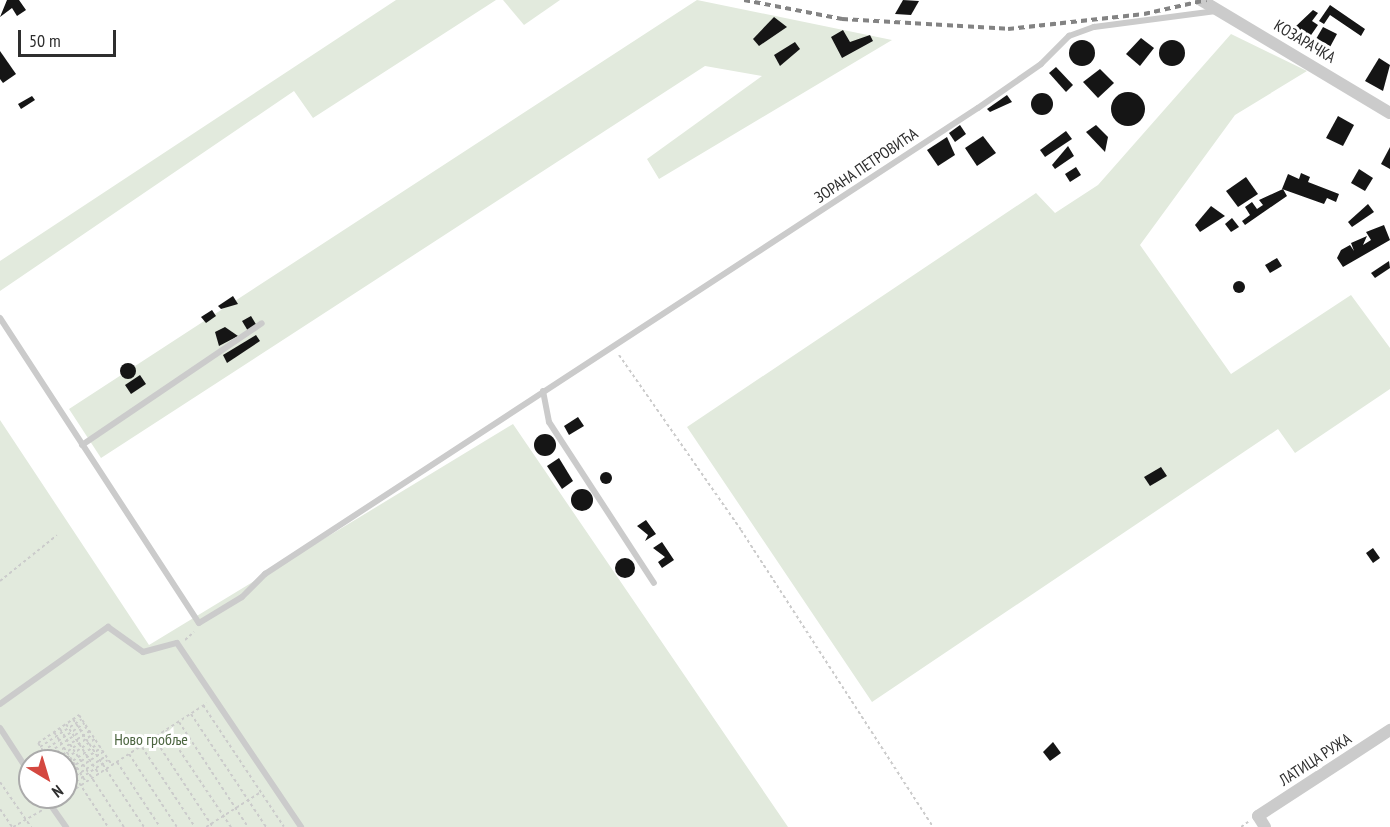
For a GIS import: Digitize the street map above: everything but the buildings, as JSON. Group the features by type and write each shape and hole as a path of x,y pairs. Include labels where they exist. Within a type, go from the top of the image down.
{"street":[{"name":"КОЗАРАЧКА","path":"1201,0 1390,113"},
{"name":"ЛАТИЦА РУЖА","path":"1265,827 1258,816 1390,730"}],"lane":[{"name":"ЗОРАНА ПЕТРОВИЋА","path":"82,445 198,622 543,392 614,348 978,108 1041,64 1068,36 1094,27 1220,11"},
{"path":"0,318 82,445 262,323"},
{"path":"543,392 549,422 654,583"},
{"path":"0,704 108,627 143,652 179,645 301,827"},
{"path":"0,728 18,756"},
{"path":"54,809 66,827"}],"path":[{"path":"614,348 741,530 933,827"},
{"path":"0,581 57,535"},
{"path":"78,787 216,697"},
{"path":"203,705 284,827"},
{"path":"191,714 266,827"},
{"path":"40,747 42,740 79,715 112,765"},
{"path":"73,719 144,827"},
{"path":"40,747 82,719"},
{"path":"179,722 248,827"},
{"path":"52,749 59,740 85,723"},
{"path":"66,724 99,774"},
{"path":"60,728 72,748 92,735"},
{"path":"42,740 47,748 61,744 81,731 89,729"},
{"path":"54,732 64,748 89,729"},
{"path":"166,730 231,827"},
{"path":"48,736 57,749"},
{"path":"154,738 212,825"},
{"path":"78,750 95,739"},
{"path":"98,744 78,757 124,827"},
{"path":"141,746 195,827"},
{"path":"78,766 102,750"},
{"path":"129,754 177,827"},
{"path":"80,773 106,756"},
{"path":"108,760 78,781 108,827"},
{"path":"117,762 160,827"},
{"path":"78,770 86,782"},
{"path":"0,782 31,827"},
{"path":"206,827 273,784"},
{"path":"0,809 13,827 44,809"}],"green space":[{"path":"396,0 496,0 313,118 294,91 0,291 0,261"},
{"path":"503,0 560,0 524,25"},
{"path":"697,0 892,40 659,179 647,159 762,76 705,66 101,458 69,409"},
{"path":"1231,34 1307,71 1235,115 1140,245 1231,374 1351,295 1390,348 1390,389 1295,453 1278,429 872,702 687,427 1036,193 1055,213 1098,185"},
{"name":"Ново гробље","path":"0,420 149,645 513,424 788,827 0,827"}],"railway":[{"path":"744,0 842,19 1008,29 1144,14 1206,0"}]}
